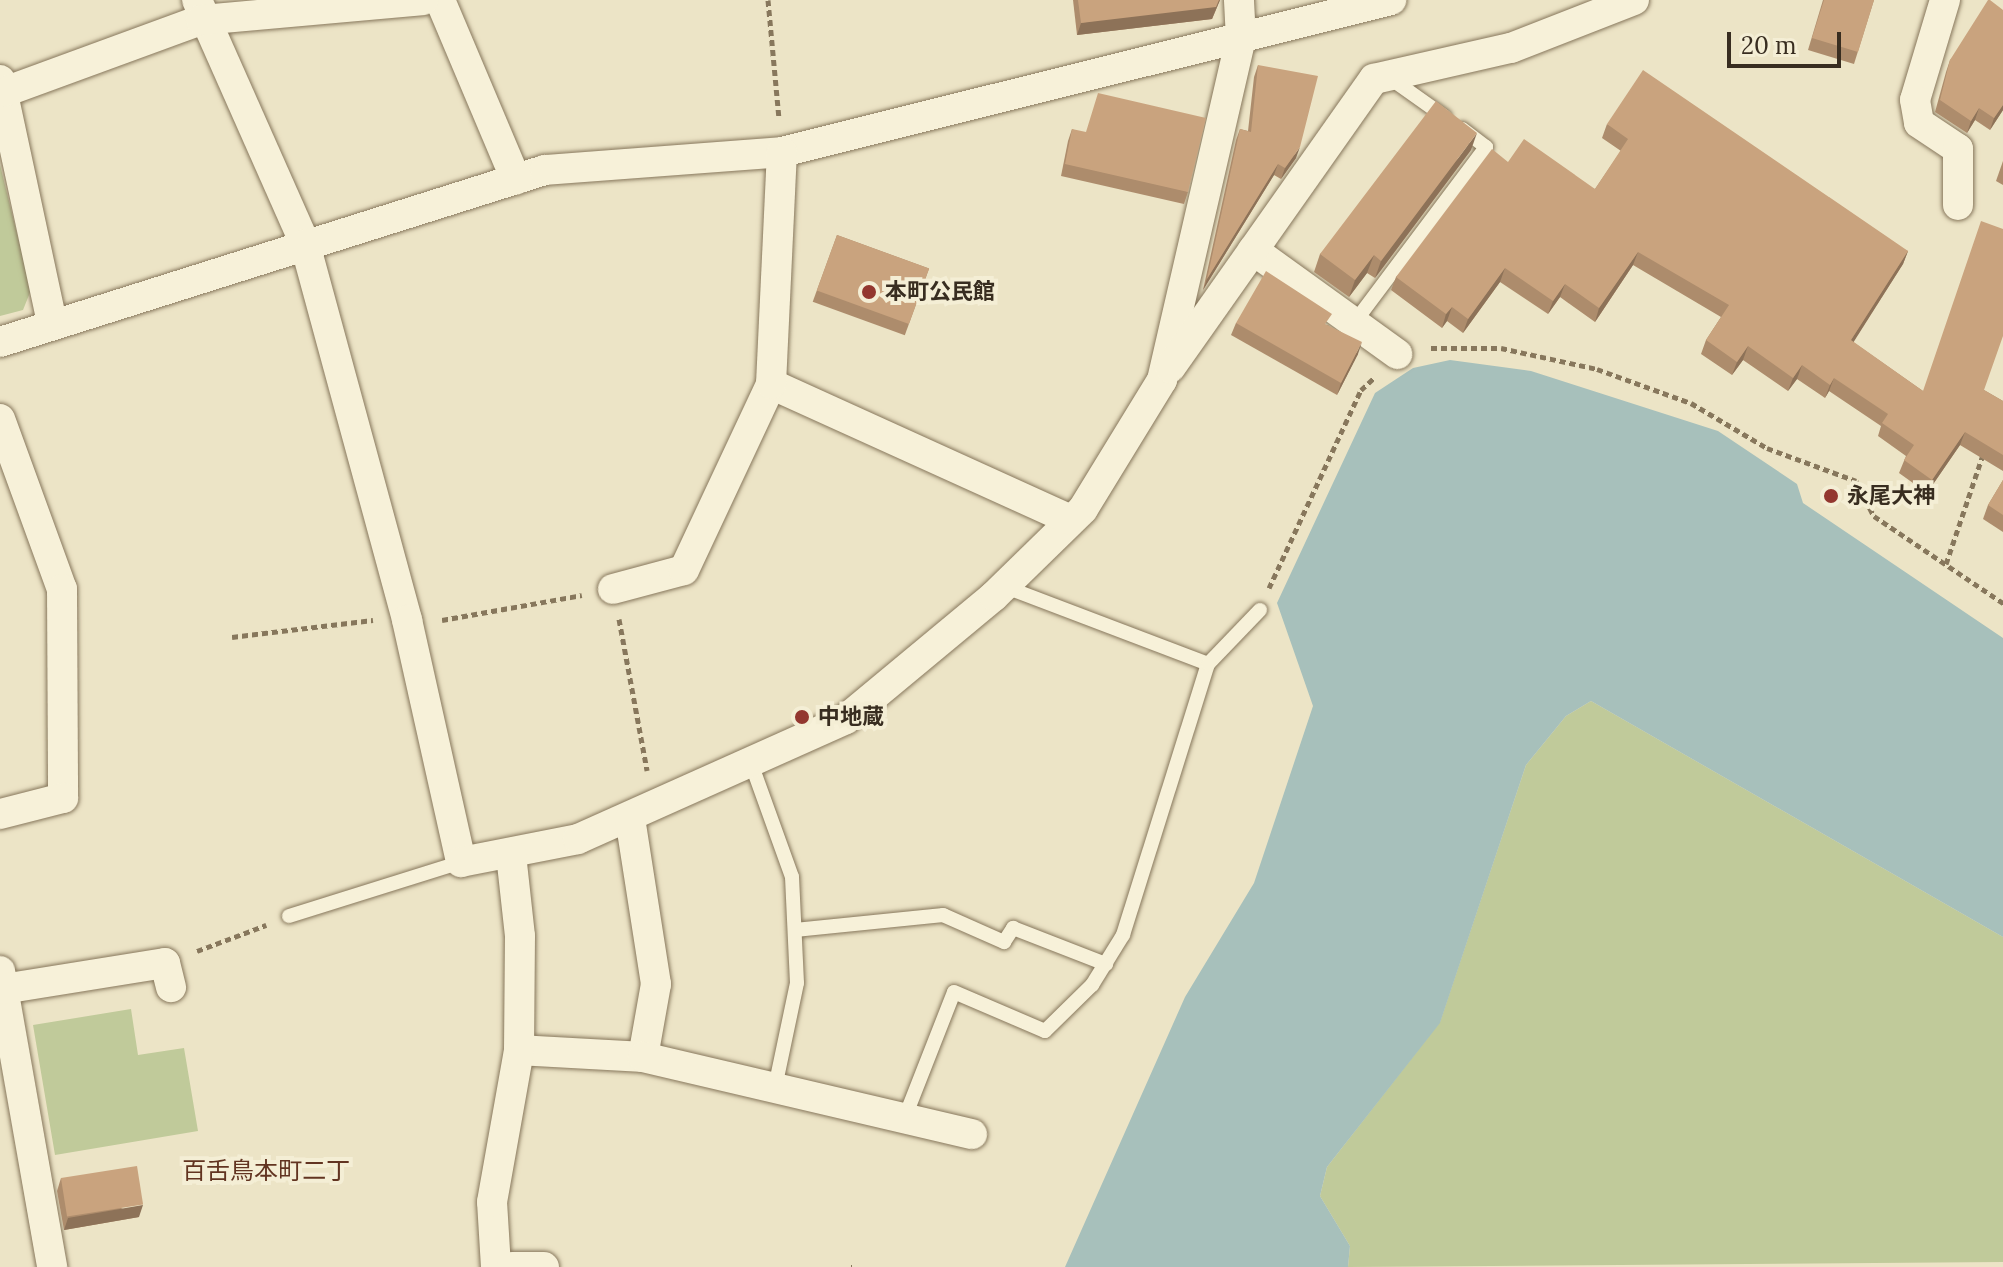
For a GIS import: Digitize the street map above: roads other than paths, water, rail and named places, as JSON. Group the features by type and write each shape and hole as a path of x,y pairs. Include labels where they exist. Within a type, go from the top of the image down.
{"street":[{"path":"52,322 4,85 199,10 423,0"},
{"path":"440,0 516,180"},
{"path":"1162,380 1241,39 1239,0"},
{"path":"0,342 52,322 545,170 782,152 1391,0"},
{"path":"199,10 305,244 407,620 461,862 511,854 642,812 846,719 1003,586 1071,520 1162,380 1374,79 1511,48 1634,0"},
{"path":"1945,0 1915,100 1919,123 1958,149 1958,205"},
{"path":"613,589 684,570 771,384 782,152"},
{"path":"1253,250 1397,354"},
{"path":"771,384 1071,520"},
{"path":"0,419 62,589 63,768 63,798 0,814"},
{"path":"642,812 656,984 643,1057"},
{"path":"496,1267 492,1202 519,1050 520,936 511,854"},
{"path":"52,1267 2,980 168,975"},
{"path":"519,1050 643,1057 972,1134"},
{"path":"512,1267 544,1267"}],"lane":[{"path":"1354,323 1486,147 1387,75"},
{"path":"1003,586 1208,664"},
{"path":"905,1117 954,992 1045,1031 1106,964 1123,935 1208,664 1260,610"},
{"path":"751,763 792,877 797,983 775,1087"},
{"path":"289,916 461,862"},
{"path":"795,930 943,915 1004,942 1013,928 1106,964"}],"water":[{"path":"1450,360 1531,371 1718,431 1797,484 1803,503 2003,638 2003,937 1591,701 1566,716 1526,765 1440,1023 1327,1167 1320,1196 1350,1246 1348,1267 1065,1267 1185,997 1254,883 1313,706 1277,603 1375,393 1413,368"}],"place":[{"name":"本町公民館","path":"869,292"},
{"name":"永尾大神","path":"1831,496"},
{"name":"中地蔵","path":"802,717"}],"district":[{"name":"百舌鳥本町二丁","path":"266,1171"}]}
